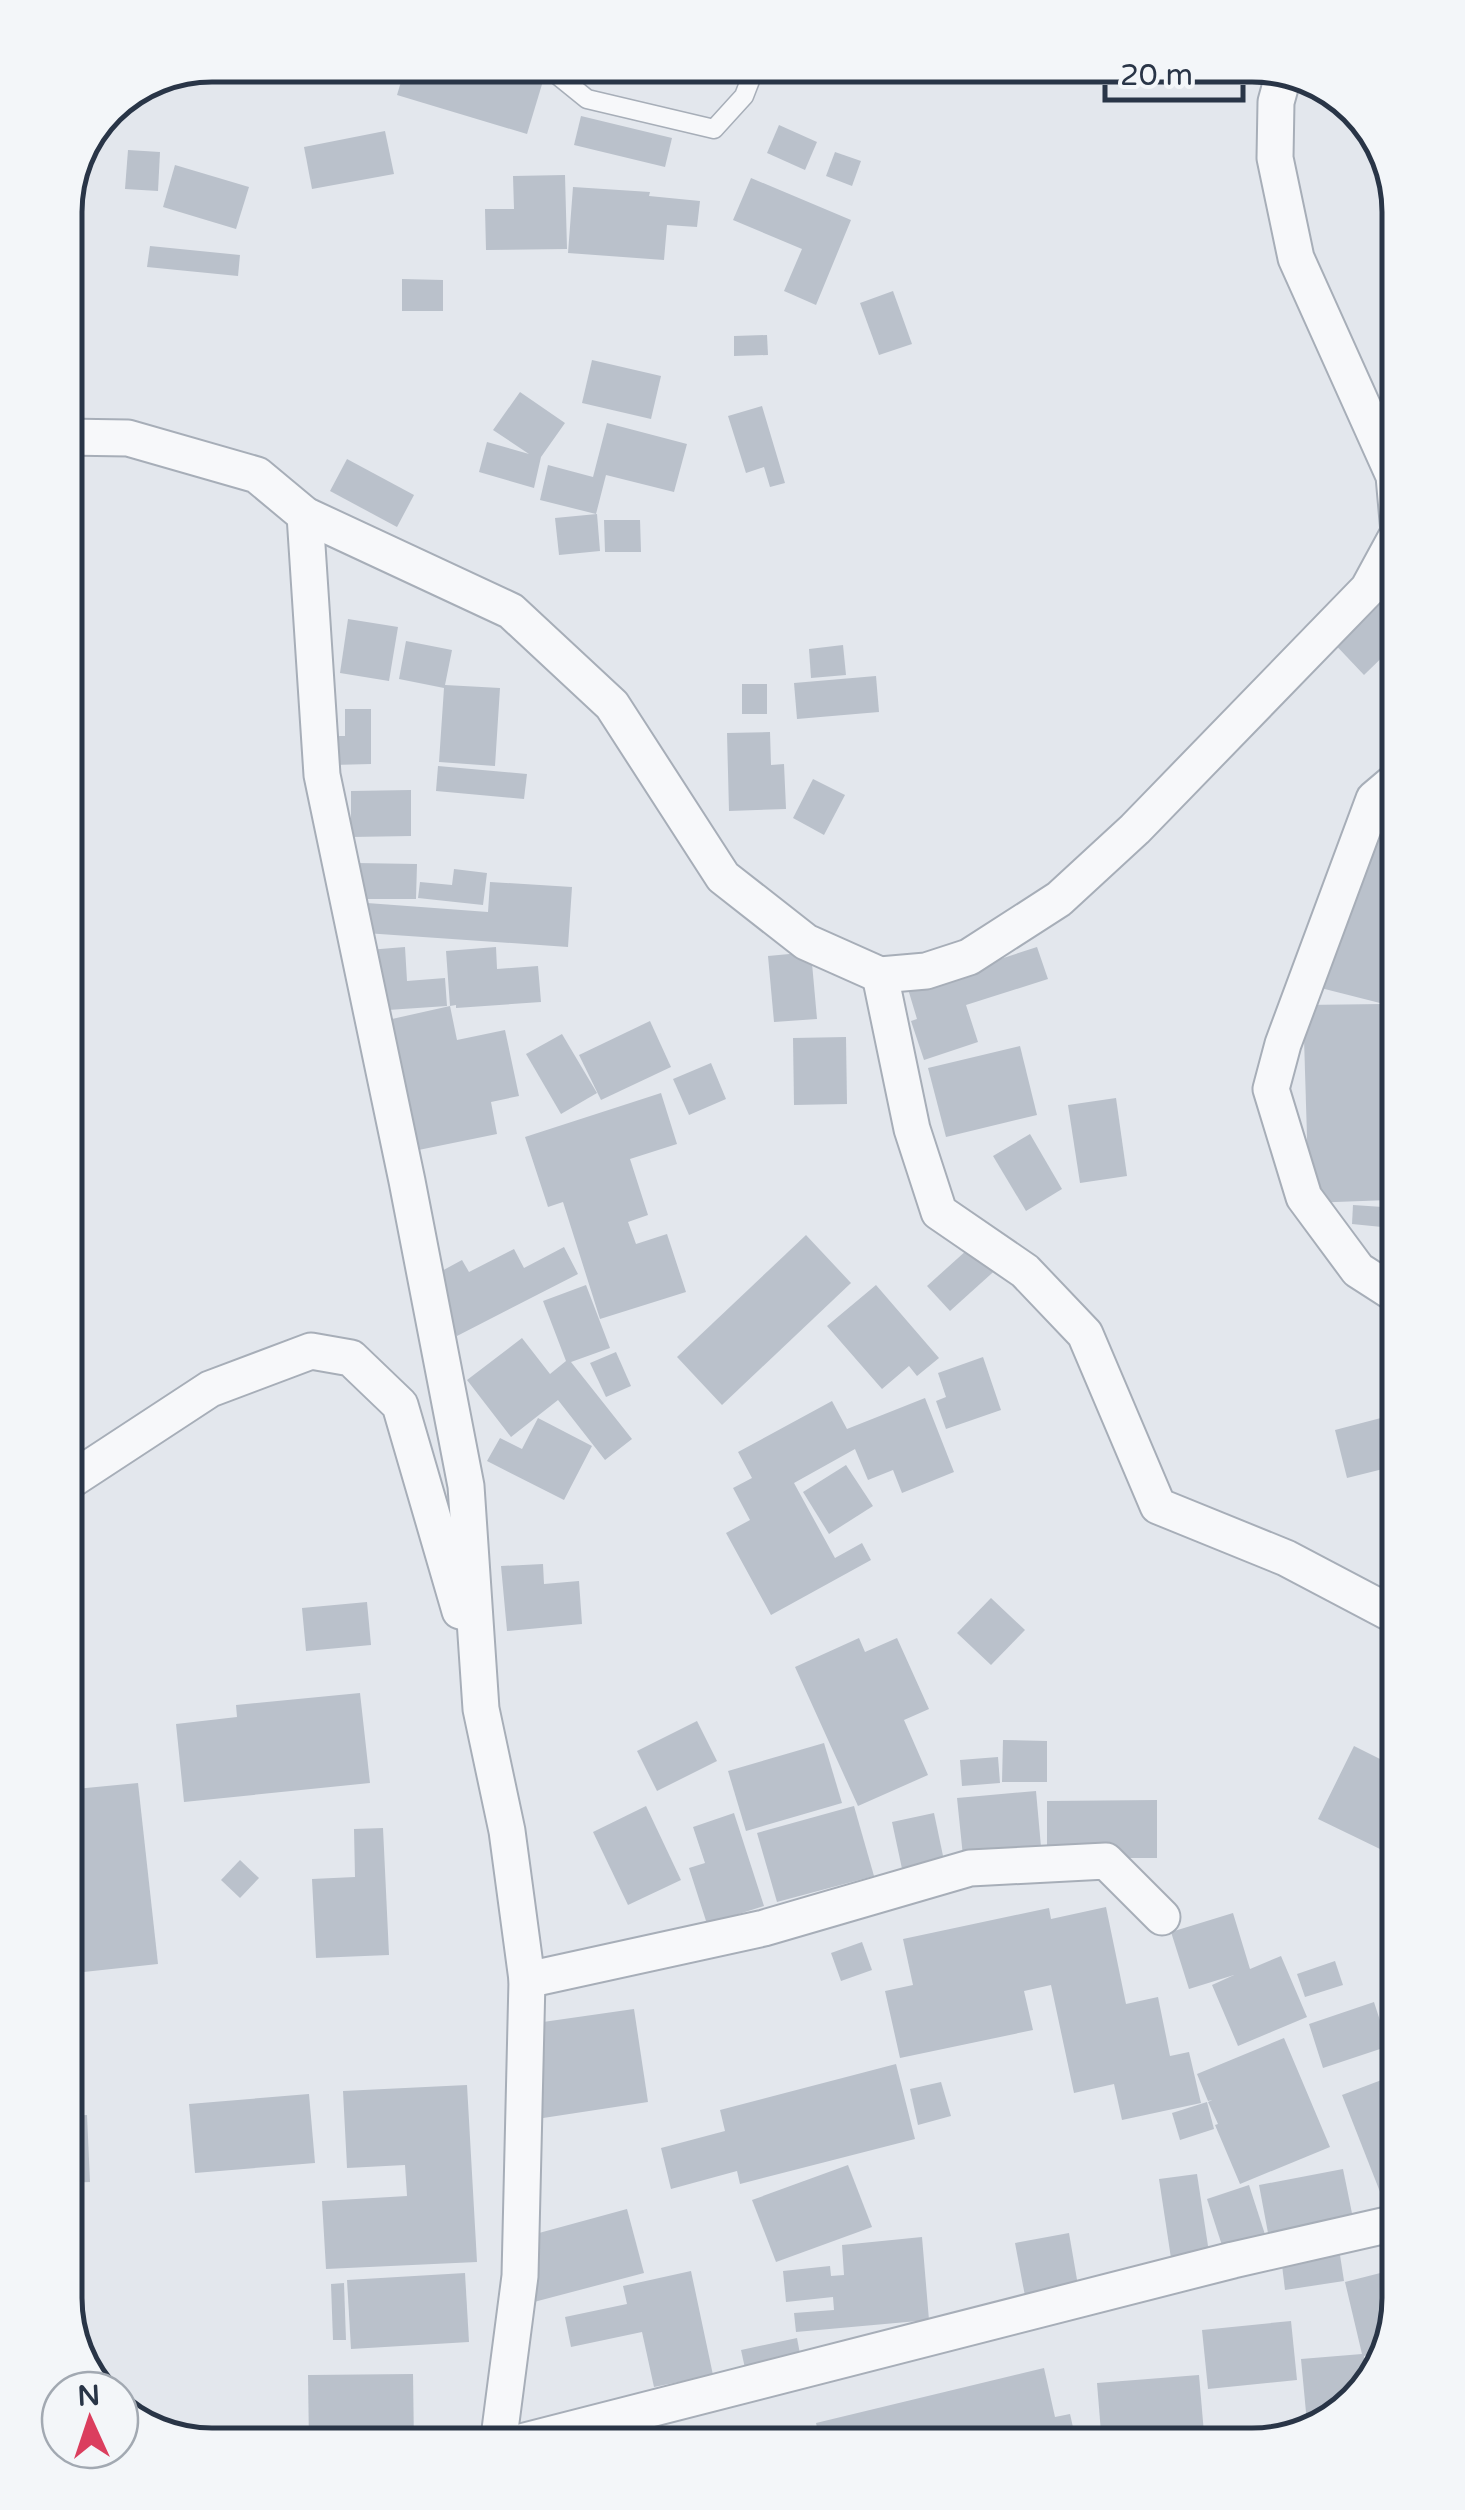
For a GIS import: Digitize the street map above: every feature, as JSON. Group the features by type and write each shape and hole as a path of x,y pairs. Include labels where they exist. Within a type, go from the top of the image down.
{"street":[{"path":"1281,86 1276,102 1275,158 1296,258 1382,449"},
{"path":"83,437 128,438 256,474 305,515 511,611 612,705 723,877 806,942 880,975 926,971 969,957 1059,900 1356,603 1382,563"},
{"path":"305,515 322,776 466,1486 481,1709 506,1831 527,1980 520,2276 500,2427"},
{"path":"1382,792 1374,798 1282,1044 1271,1089 1304,1197 1358,1270 1382,1285"},
{"path":"880,975 912,1130 939,1212 1025,1272 1085,1334 1158,1506 1286,1558 1382,1609"},
{"path":"82,1473 210,1389 310,1351 351,1358 400,1406 478,1670"},
{"path":"527,1980 764,1928 970,1868 1106,1860 1162,1917"},
{"path":"578,2427 1233,2260 1382,2226"}],"lane":[{"path":"566,82 587,99 714,129 744,96 749,83"}],"building":[{"path":"401,82 543,82 527,134 397,95"},
{"path":"581,116 672,138 665,167 574,145"},
{"path":"779,125 817,142 805,170 767,153"},
{"path":"385,131 394,174 312,189 304,147"},
{"path":"128,150 160,152 158,191 125,189"},
{"path":"835,152 861,161 852,186 826,176"},
{"path":"175,165 249,187 236,229 163,207"},
{"path":"565,175 567,249 486,250 485,209 514,209 513,176"},
{"path":"751,178 851,220 816,305 784,291 802,249 733,220"},
{"path":"573,187 650,192 649,196 700,201 697,227 667,225 664,260 568,253"},
{"path":"150,246 240,255 238,276 147,267"},
{"path":"402,279 443,280 443,311 402,311"},
{"path":"893,291 912,344 879,355 860,303"},
{"path":"767,335 768,355 734,356 734,336"},
{"path":"592,360 661,376 651,419 582,403"},
{"path":"520,392 565,423 541,457 534,488 479,472 487,442 529,454 493,430"},
{"path":"762,406 785,483 770,487 764,467 746,473 728,416"},
{"path":"607,423 687,444 674,492 606,475 596,514 540,500 548,465 593,477"},
{"path":"347,459 414,495 397,527 330,491"},
{"path":"597,514 600,551 559,555 555,518"},
{"path":"604,520 640,520 641,552 605,552"},
{"path":"1377,592 1382,597 1382,658 1364,675 1329,638"},
{"path":"348,619 398,627 389,681 340,673"},
{"path":"406,641 452,650 445,685 500,688 495,766 439,762 444,688 399,679"},
{"path":"843,645 846,675 811,678 809,649"},
{"path":"876,676 879,712 797,719 794,683"},
{"path":"742,684 767,684 767,714 742,714"},
{"path":"345,709 371,709 371,764 333,765 333,736 345,736"},
{"path":"770,732 771,765 784,764 786,809 729,811 727,733"},
{"path":"438,766 527,774 524,799 436,791"},
{"path":"813,779 845,795 824,835 793,818"},
{"path":"411,790 411,836 351,837 351,791"},
{"path":"1382,836 1380,1003 1305,984 1327,896"},
{"path":"356,863 417,864 416,899 356,899"},
{"path":"454,869 487,873 483,905 418,898 420,882 452,885"},
{"path":"490,882 572,887 568,947 365,933 367,903 488,912"},
{"path":"405,947 407,981 445,978 447,1006 373,1011 368,950"},
{"path":"496,947 497,969 538,966 541,1002 450,1006 446,951"},
{"path":"1037,947 1048,979 966,1005 978,1042 924,1060 911,1021 917,1019 908,989"},
{"path":"811,952 817,1019 774,1022 768,956"},
{"path":"1382,1004 1382,1200 1309,1203 1303,1005"},
{"path":"450,1006 457,1040 505,1030 519,1096 491,1102 497,1134 394,1155 373,1052 398,1046 392,1019"},
{"path":"650,1021 671,1067 601,1100 579,1055"},
{"path":"562,1034 597,1093 561,1114 526,1054"},
{"path":"846,1037 847,1104 794,1105 793,1038"},
{"path":"1020,1046 1037,1115 946,1137 928,1068"},
{"path":"711,1063 726,1099 689,1115 673,1079"},
{"path":"661,1093 677,1144 630,1159 648,1215 628,1222 636,1244 667,1234 686,1292 600,1319 563,1202 548,1207 525,1137"},
{"path":"1116,1098 1127,1176 1080,1183 1068,1105"},
{"path":"1030,1134 1062,1189 1026,1211 993,1156"},
{"path":"1353,1205 1382,1207 1382,1227 1352,1224"},
{"path":"988,1231 1011,1256 950,1311 927,1286"},
{"path":"806,1235 851,1283 722,1405 677,1357"},
{"path":"564,1247 578,1274 457,1336 427,1279 462,1260 469,1272 514,1249 524,1268"},
{"path":"586,1285 610,1348 571,1362 632,1439 605,1460 558,1400 511,1437 467,1380 522,1338 550,1374 566,1361 543,1301"},
{"path":"876,1285 939,1358 917,1376 909,1366 882,1389 827,1326"},
{"path":"616,1352 631,1386 606,1397 590,1363"},
{"path":"983,1357 1001,1410 946,1429 936,1401 946,1397 938,1373"},
{"path":"925,1398 954,1472 902,1493 893,1470 868,1480 855,1449 794,1483 835,1558 862,1543 871,1560 771,1615 726,1533 750,1520 733,1488 752,1478 738,1452 832,1401 847,1429"},
{"path":"538,1418 592,1446 564,1500 487,1461 500,1438 522,1449"},
{"path":"1382,1418 1382,1469 1347,1478 1335,1430"},
{"path":"846,1465 873,1506 829,1534 803,1492"},
{"path":"543,1564 544,1584 579,1581 582,1624 507,1631 501,1566"},
{"path":"991,1598 1025,1630 991,1665 957,1633"},
{"path":"367,1602 371,1645 306,1651 302,1608"},
{"path":"859,1638 865,1652 897,1638 929,1709 904,1720 928,1775 858,1806 795,1667"},
{"path":"360,1693 370,1783 184,1802 176,1724 237,1717 236,1705"},
{"path":"697,1721 717,1761 657,1791 637,1751"},
{"path":"1003,1740 1047,1741 1047,1782 1002,1782"},
{"path":"824,1743 842,1803 746,1831 728,1771"},
{"path":"1354,1746 1382,1760 1380,1849 1318,1819"},
{"path":"998,1757 1000,1783 962,1786 960,1760"},
{"path":"138,1783 158,1964 82,1972 82,1788"},
{"path":"1036,1791 1042,1858 964,1866 957,1798"},
{"path":"1157,1800 1157,1858 1047,1858 1047,1801"},
{"path":"646,1806 681,1880 628,1905 593,1832"},
{"path":"854,1806 874,1876 777,1902 757,1833"},
{"path":"734,1813 764,1906 707,1924 689,1868 705,1863 693,1827"},
{"path":"934,1813 946,1870 904,1878 892,1822"},
{"path":"383,1828 389,1955 316,1958 312,1879 355,1877 354,1829"},
{"path":"240,1860 259,1878 240,1898 221,1880"},
{"path":"1106,1907 1126,2004 1158,1997 1170,2056 1189,2052 1201,2103 1122,2120 1114,2084 1074,2093 1051,1985 1024,1991 1033,2030 900,2058 885,1991 913,1985 903,1939 1049,1908 1051,1919"},
{"path":"1233,1913 1250,1969 1281,1956 1307,2017 1238,2046 1212,1985 1234,1975 1189,1989 1171,1932"},
{"path":"862,1942 872,1970 841,1981 831,1953"},
{"path":"1335,1961 1343,1985 1305,1997 1297,1974"},
{"path":"1374,2002 1382,2027 1382,2048 1323,2068 1309,2024"},
{"path":"634,2009 648,2102 530,2120 522,2025"},
{"path":"1284,2038 1330,2147 1240,2184 1215,2125 1218,2124 1208,2102 1212,2100 1208,2101 1197,2074"},
{"path":"896,2064 915,2139 740,2184 737,2171 671,2189 661,2148 725,2131 720,2110"},
{"path":"1382,2080 1382,2197 1342,2095"},
{"path":"941,2082 951,2116 918,2125 910,2089"},
{"path":"467,2085 477,2262 326,2269 322,2201 407,2196 405,2165 347,2168 343,2091"},
{"path":"309,2094 315,2163 195,2173 189,2104"},
{"path":"1207,2102 1214,2129 1180,2140 1172,2113"},
{"path":"82,2115 87,2115 90,2182 82,2182"},
{"path":"848,2165 872,2227 776,2262 752,2200"},
{"path":"1343,2169 1356,2233 1271,2249 1259,2185"},
{"path":"1197,2174 1212,2272 1174,2278 1159,2179"},
{"path":"1249,2185 1271,2253 1229,2267 1207,2199"},
{"path":"627,2209 644,2273 534,2302 517,2239"},
{"path":"1069,2233 1081,2303 1028,2312 1015,2243"},
{"path":"922,2237 929,2320 796,2332 794,2313 834,2310 833,2297 786,2302 783,2271 830,2266 831,2276 844,2275 842,2245"},
{"path":"1340,2255 1344,2281 1285,2290 1282,2265"},
{"path":"691,2271 713,2375 654,2387 642,2332 571,2347 565,2317 627,2304 623,2286"},
{"path":"465,2273 469,2342 351,2349 347,2280"},
{"path":"1382,2273 1378,2331 1369,2355 1364,2356 1364,2363 1350,2383 1325,2406 1306,2415 1301,2359 1362,2354 1345,2282"},
{"path":"344,2283 346,2340 333,2340 331,2284"},
{"path":"1291,2321 1297,2380 1208,2389 1202,2330"},
{"path":"797,2338 803,2370 748,2382 741,2350"},
{"path":"1044,2368 1055,2417 1070,2414 1073,2428 817,2428 816,2423"},
{"path":"413,2374 414,2427 309,2427 308,2375"},
{"path":"1199,2375 1204,2428 1101,2428 1097,2383"}]}
